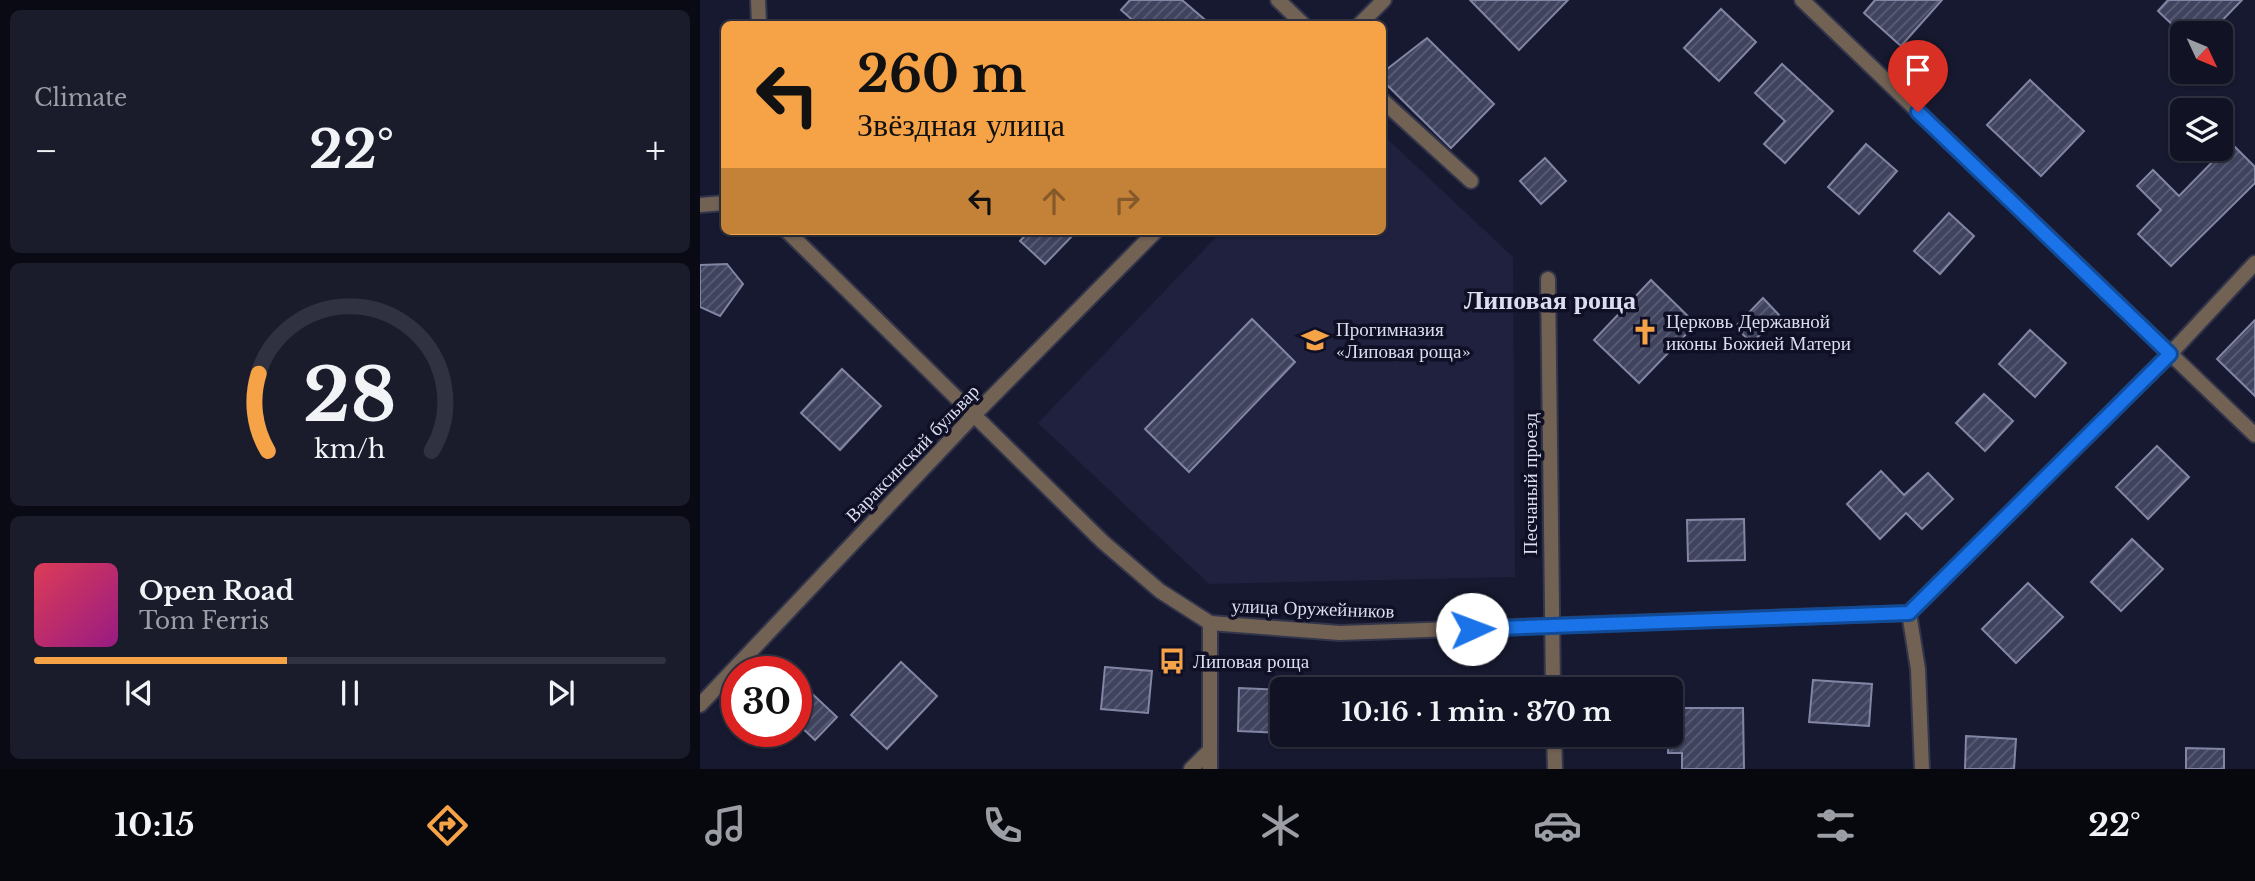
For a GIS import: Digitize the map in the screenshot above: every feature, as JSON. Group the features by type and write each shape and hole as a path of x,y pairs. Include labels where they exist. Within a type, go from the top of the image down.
{"street":[{"path":"758,0 759,21"},
{"path":"1278,0 1300,21"},
{"path":"1363,21 1384,0"},
{"path":"1802,0 2255,435"},
{"path":"1386,104 1471,181"},
{"path":"700,205 721,204"},
{"name":"улица Оружейников","path":"790,235 1103,542 1160,591 1210,623 1340,633 1909,613"},
{"name":"Вараксинский бульвар","path":"700,705 974,415 1152,235"},
{"path":"1922,769 1918,669 1909,613 2170,354 2255,263"},
{"name":"Песчаный проезд","path":"1548,279 1552,677"},
{"path":"1210,623 1210,769"},
{"path":"1554,747 1555,769"},
{"path":"1191,769 1210,750"}],"shaded area":[{"name":"Прогимназия «Липовая роща»","path":"1386,138 1513,257 1515,577 1209,584 1038,423 1218,235 1386,235"}],"building":[{"path":"1130,0 1182,0 1206,21 1134,21 1121,10"},
{"path":"1470,0 1568,0 1519,50"},
{"path":"1875,0 1942,0 1901,46 1864,13"},
{"path":"2168,0 2242,0 2222,21 2170,22 2158,11"},
{"path":"1721,9 1756,42 1719,81 1684,48"},
{"path":"1427,38 1494,104 1451,148 1386,84 1386,70"},
{"path":"1782,64 1833,111 1785,163 1764,144 1785,121 1755,93"},
{"path":"2030,80 2084,131 2041,176 1987,125"},
{"path":"1866,144 1897,171 1859,214 1828,187"},
{"path":"2233,145 2255,167 2255,183 2171,266 2138,234 2161,210 2137,186 2153,170 2179,196 2213,161 2233,161"},
{"path":"1545,158 1566,181 1541,204 1520,181"},
{"path":"1949,213 1974,236 1940,274 1914,251"},
{"path":"1025,235 1073,235 1045,264 1020,241"},
{"path":"727,264 743,284 720,316 700,307 700,265"},
{"name":"Церковь Державной иконы Божией Матери","path":"1651,280 1696,324 1639,383 1594,340"},
{"path":"1763,298 1779,315 1752,343 1735,327"},
{"path":"1252,319 1295,362 1189,472 1145,429"},
{"path":"2255,320 2255,396 2217,359"},
{"path":"2030,330 2066,363 2035,397 1999,364"},
{"path":"842,369 881,406 840,450 801,413"},
{"path":"1984,394 2013,421 1985,451 1956,423"},
{"path":"2157,446 2189,477 2148,519 2116,487"},
{"path":"1881,471 1904,495 1928,473 1953,499 1922,529 1906,513 1880,539 1847,504"},
{"path":"1744,519 1745,560 1688,561 1687,520"},
{"path":"2132,539 2163,569 2121,611 2091,582"},
{"path":"2028,583 2063,617 2016,663 1982,629"},
{"path":"901,662 937,696 887,749 851,715"},
{"path":"1105,667 1152,671 1148,713 1101,709"},
{"path":"1813,680 1872,684 1869,726 1809,722"},
{"path":"1239,688 1270,689 1270,732 1238,731"},
{"path":"812,694 837,717 815,740 812,737"},
{"path":"1683,708 1743,708 1744,769 1682,769 1682,753 1668,753 1668,747 1683,747"},
{"path":"1966,736 2016,739 2014,769 1965,769"},
{"path":"2186,748 2224,749 2224,769 2186,769"}],"place":[{"name":"Церковь Державной иконы Божией Матери","path":"1645,332"},
{"name":"Прогимназия «Липовая роща»","path":"1315,340"},
{"name":"Липовая роща","path":"1172,661"}],"district":[{"name":"Липовая роща","path":"1550,300"}],"route":[{"path":"1472,629 1909,613 2170,354 1918,112"}]}
